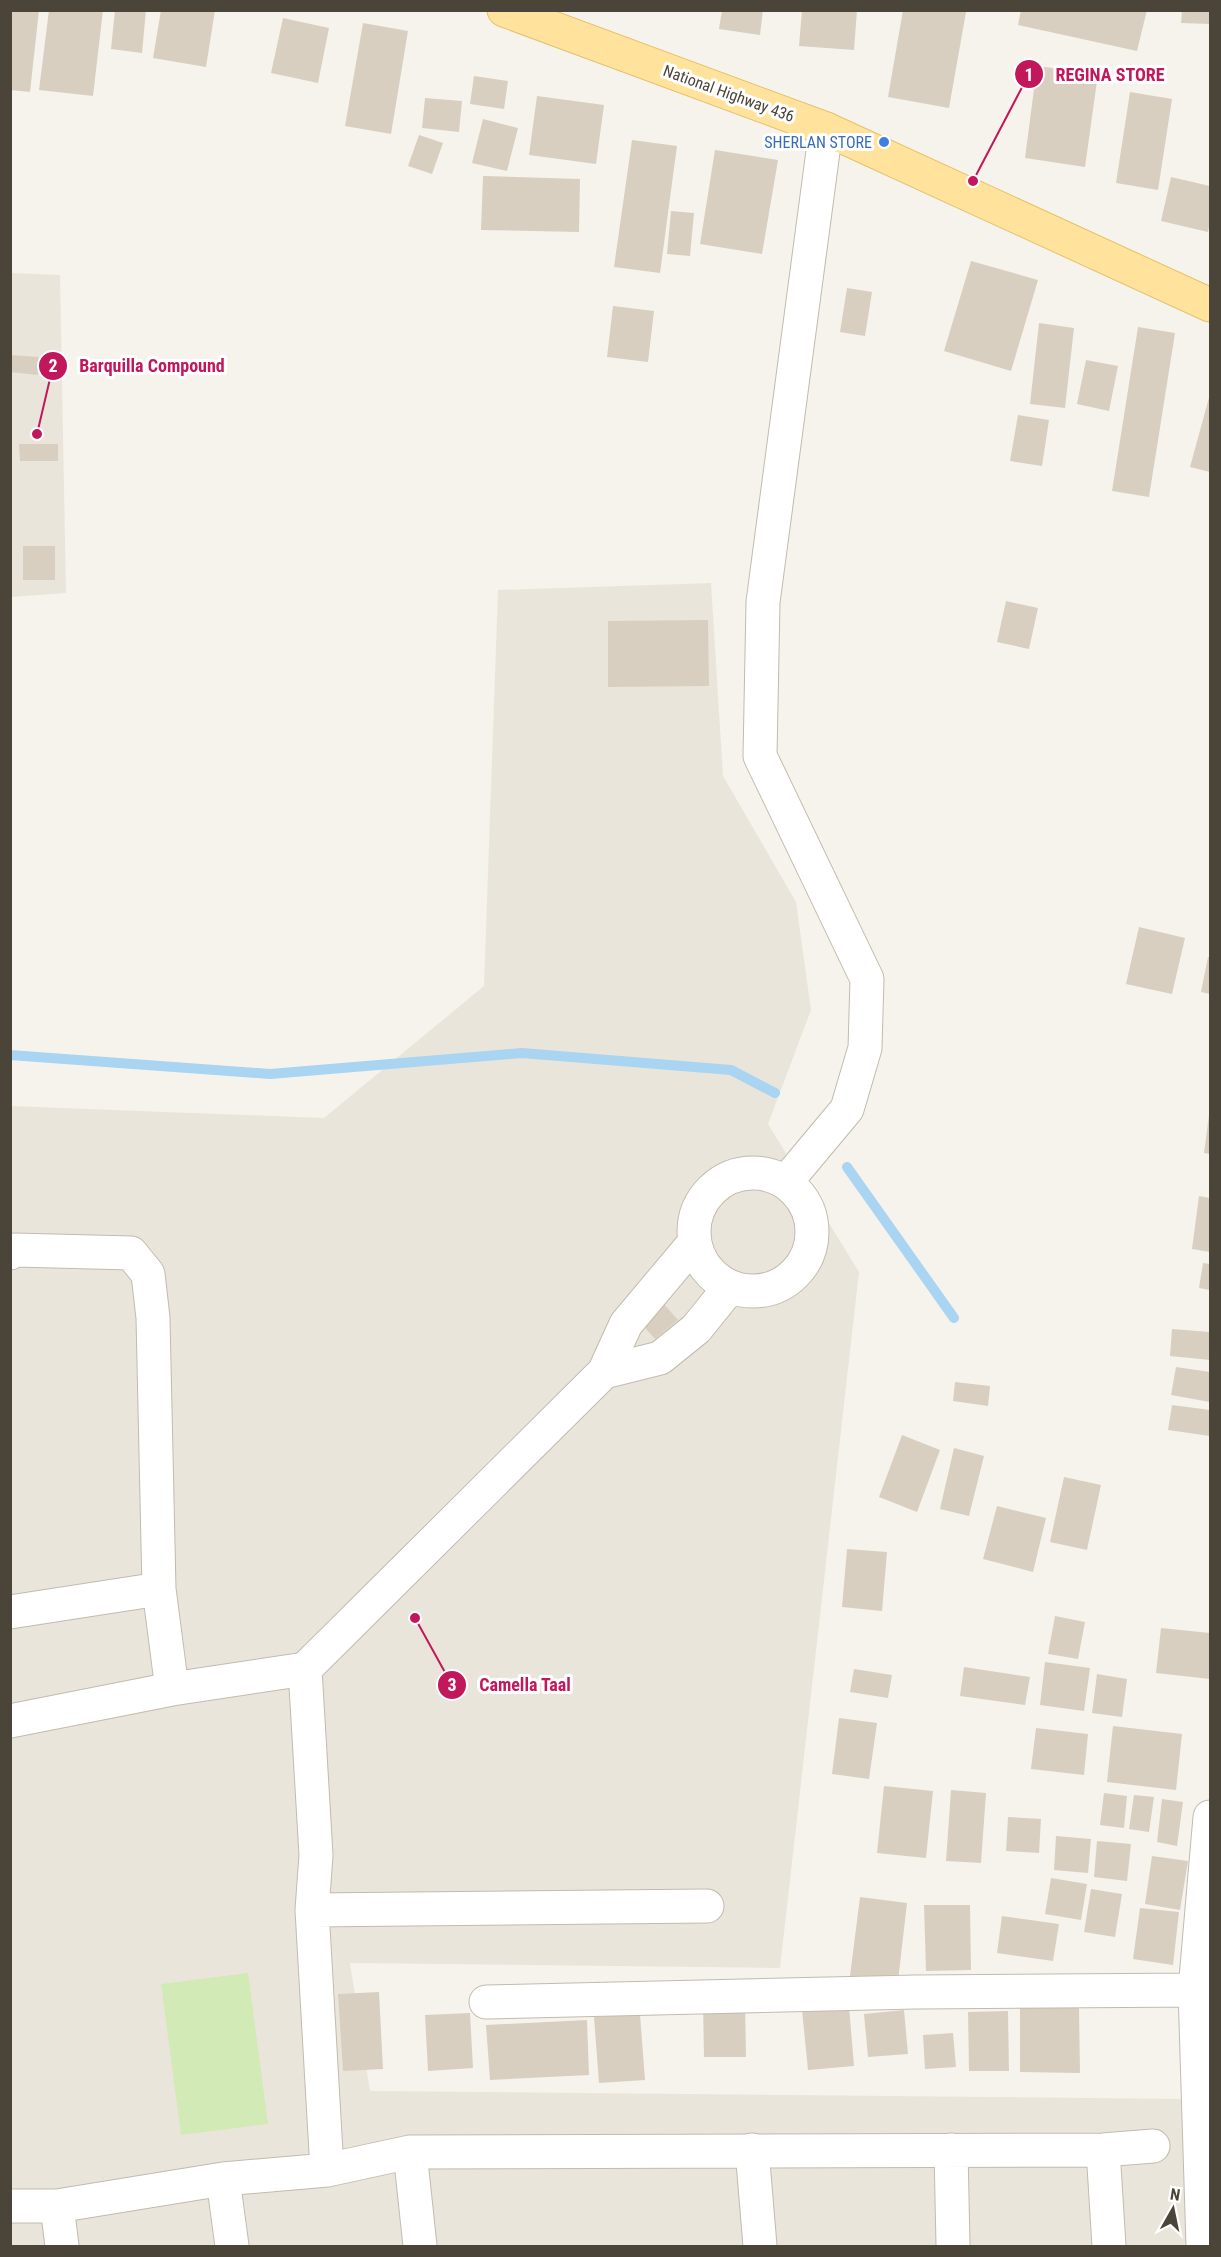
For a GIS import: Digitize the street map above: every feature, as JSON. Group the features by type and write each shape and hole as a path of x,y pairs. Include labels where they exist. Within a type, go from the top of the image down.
{"main road":[{"name":"National Highway 436","path":"504,10 826,129 1210,306"}],"street":[{"path":"786,1182 847,1109 865,1048 867,979 760,756 763,602 826,129"},
{"path":"748,1173 767,1174 786,1182 800,1196 810,1213 812,1242 801,1269 786,1282 768,1290 749,1292 730,1287 712,1277 701,1262 694,1243 694,1223 700,1204 712,1189 728,1178 748,1173"},
{"path":"10,1720 172,1689 304,1669 604,1372 626,1324 694,1243"},
{"path":"10,1253 15,1250 131,1254 148,1274 153,1318 159,1589 172,1689"},
{"path":"604,1372 660,1358 696,1329 730,1287"},
{"path":"10,1612 159,1589"},
{"path":"304,1669 316,1855 312,1910 327,2170"},
{"path":"1203,2247 1195,1990 1210,1817"},
{"path":"312,1910 707,1906"},
{"path":"486,2002 915,1992 1195,1990"},
{"path":"10,2206 57,2206 223,2179 327,2170 410,2152 1103,2150 1153,2146"},
{"path":"752,2150 760,2247"},
{"path":"951,2150 953,2247"},
{"path":"1103,2150 1109,2247"},
{"path":"410,2152 420,2247"},
{"path":"223,2179 232,2247"},
{"path":"57,2206 62,2247"}],"shaded area":[{"path":"10,273 60,275 66,593 11,597"},
{"path":"711,583 723,776 796,902 811,1010 768,1124 859,1272 780,1968 350,1963 370,2091 1185,2099 1189,2246 11,2246 11,1106 324,1118 484,986 498,590"}],"green space":[{"path":"248,1973 268,2124 181,2135 161,1984"}],"building":[{"path":"10,10 39,10 30,92 10,90"},
{"path":"49,10 103,10 93,96 39,90"},
{"path":"115,10 146,10 142,53 111,49"},
{"path":"161,10 215,10 206,67 153,58"},
{"path":"722,10 763,10 760,35 719,29"},
{"path":"802,10 857,10 854,50 799,46"},
{"path":"903,10 966,12 949,108 888,97"},
{"path":"1021,10 1147,10 1137,51 1018,25"},
{"path":"1182,10 1210,10 1210,24 1181,23"},
{"path":"283,18 329,28 318,83 271,73"},
{"path":"363,23 408,31 391,134 345,126"},
{"path":"1037,66 1098,74 1085,167 1025,158"},
{"path":"474,76 508,81 504,109 470,104"},
{"path":"1130,92 1172,99 1158,190 1116,183"},
{"path":"537,96 604,105 596,164 529,155"},
{"path":"425,98 462,101 459,132 422,128"},
{"path":"483,119 518,128 507,171 472,163"},
{"path":"419,135 443,143 432,174 408,166"},
{"path":"632,140 677,146 660,273 614,267"},
{"path":"715,150 778,160 762,254 700,244"},
{"path":"483,176 580,179 579,232 481,230"},
{"path":"1171,177 1210,186 1208,232 1161,221"},
{"path":"671,211 694,213 690,256 667,254"},
{"path":"971,261 1038,280 1011,371 944,351"},
{"path":"847,288 872,292 865,336 840,332"},
{"path":"613,306 654,311 648,362 607,357"},
{"path":"1039,323 1074,328 1065,408 1030,404"},
{"path":"1138,327 1175,333 1149,497 1112,491"},
{"path":"10,355 39,357 38,375 10,372"},
{"path":"1086,360 1118,366 1109,411 1077,404"},
{"path":"1210,394 1210,472 1190,467"},
{"path":"1018,415 1049,420 1042,466 1010,461"},
{"path":"19,444 58,444 58,461 20,461"},
{"path":"23,546 55,546 55,580 23,580"},
{"path":"1006,601 1038,608 1029,649 997,642"},
{"path":"708,620 709,686 608,687 608,621"},
{"path":"1139,927 1185,938 1172,994 1126,984"},
{"path":"1208,957 1210,957 1210,994 1201,992"},
{"path":"1210,1115 1210,1154 1204,1153"},
{"path":"1199,1196 1210,1198 1210,1252 1192,1249"},
{"path":"1203,1263 1210,1264 1210,1290 1199,1288"},
{"path":"662,1302 678,1320 655,1339 639,1321"},
{"path":"1172,1329 1210,1332 1210,1360 1170,1356"},
{"path":"1176,1367 1210,1372 1210,1402 1171,1395"},
{"path":"955,1382 990,1386 988,1406 953,1401"},
{"path":"1172,1405 1210,1410 1210,1436 1168,1430"},
{"path":"902,1435 940,1450 917,1512 879,1497"},
{"path":"954,1448 984,1456 969,1516 940,1509"},
{"path":"1064,1477 1101,1485 1087,1550 1050,1542"},
{"path":"997,1506 1046,1518 1033,1572 983,1559"},
{"path":"847,1549 887,1552 882,1611 842,1607"},
{"path":"1055,1616 1085,1622 1078,1659 1048,1654"},
{"path":"1161,1628 1210,1633 1210,1679 1156,1673"},
{"path":"1045,1662 1090,1668 1084,1711 1040,1705"},
{"path":"964,1667 1030,1677 1025,1705 960,1696"},
{"path":"854,1669 892,1675 888,1698 850,1692"},
{"path":"1097,1674 1127,1679 1122,1717 1092,1713"},
{"path":"839,1718 877,1723 869,1779 832,1774"},
{"path":"1113,1726 1182,1734 1176,1790 1107,1782"},
{"path":"1036,1728 1088,1734 1084,1775 1031,1769"},
{"path":"884,1786 933,1791 926,1858 877,1853"},
{"path":"951,1790 986,1793 981,1863 946,1861"},
{"path":"1104,1793 1127,1796 1124,1828 1100,1825"},
{"path":"1134,1795 1154,1797 1149,1832 1129,1829"},
{"path":"1162,1799 1183,1802 1177,1846 1157,1842"},
{"path":"1008,1817 1041,1819 1039,1853 1006,1851"},
{"path":"1056,1836 1091,1839 1088,1873 1054,1870"},
{"path":"1097,1841 1131,1844 1127,1881 1094,1877"},
{"path":"1152,1856 1188,1861 1180,1910 1145,1904"},
{"path":"1051,1878 1087,1884 1081,1920 1045,1914"},
{"path":"1091,1889 1122,1894 1115,1937 1084,1932"},
{"path":"860,1897 907,1903 898,1981 850,1976"},
{"path":"924,1905 970,1905 971,1970 926,1971"},
{"path":"1140,1908 1179,1912 1173,1965 1133,1959"},
{"path":"1002,1916 1059,1924 1053,1961 997,1953"},
{"path":"379,1992 383,2069 343,2071 338,1994"},
{"path":"703,2001 745,2001 746,2057 704,2057"},
{"path":"849,2006 854,2066 808,2070 802,2010"},
{"path":"1020,2008 1079,2008 1080,2073 1020,2072"},
{"path":"904,2010 908,2054 868,2057 864,2014"},
{"path":"1008,2011 1009,2071 969,2071 968,2012"},
{"path":"470,2013 473,2068 428,2071 425,2015"},
{"path":"640,2014 645,2080 599,2083 594,2017"},
{"path":"587,2020 589,2075 490,2080 486,2025"},
{"path":"953,2033 956,2067 925,2069 923,2035"}],"waterway":[{"path":"10,1055 270,1074 522,1053 731,1070 775,1093"},
{"path":"847,1167 954,1318"}],"place":[{"name":"SHERLAN STORE","path":"884,142"},
{"name":"REGINA STORE","path":"973,181"},
{"name":"Barquilla Compound","path":"37,434"},
{"name":"Camella Taal","path":"415,1618"}]}
